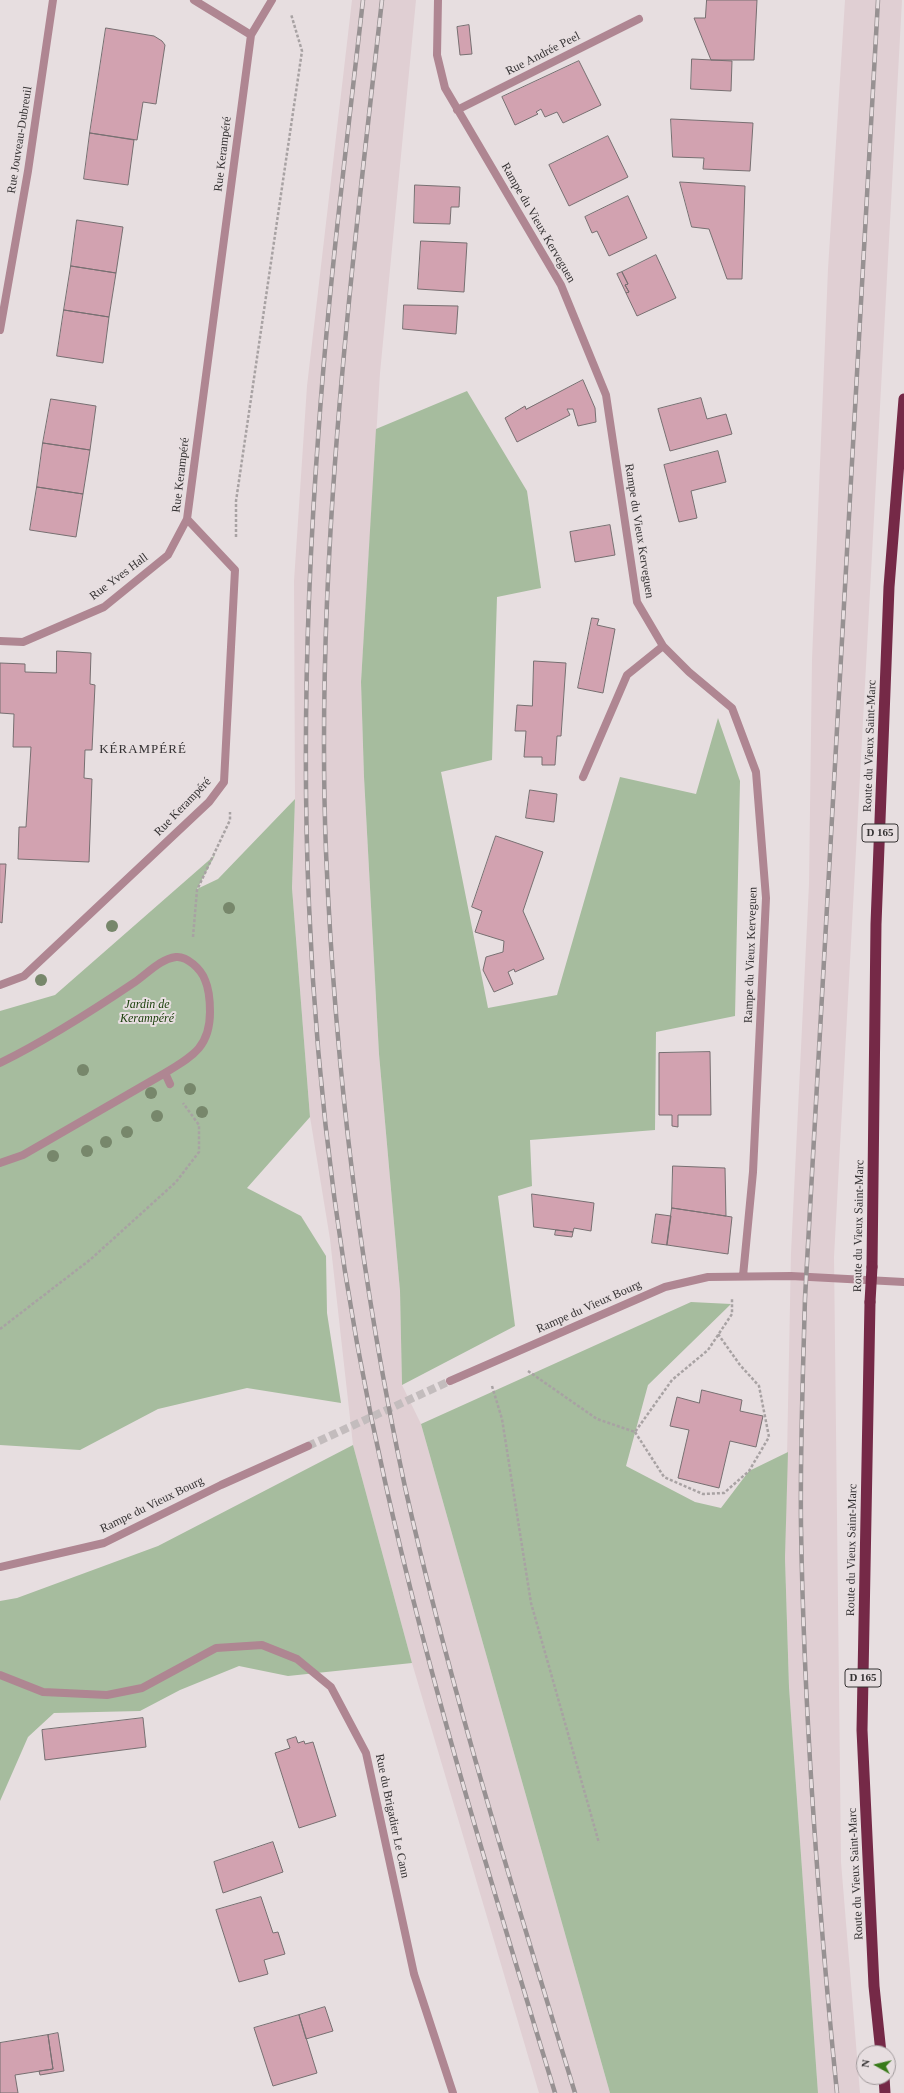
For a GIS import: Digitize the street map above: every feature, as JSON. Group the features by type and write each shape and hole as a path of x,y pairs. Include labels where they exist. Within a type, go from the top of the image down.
{"highway":[{"name":"Route du Vieux Saint-Marc","path":"880,2045 874,1986 862,1730 870,1302 872,1267 876,924 889,587 904,399"}],"street":[{"name":"Rue Jouveau-Dubreuil","path":"0,330 28,171 52,0"},
{"path":"194,0 251,35"},
{"name":"Rue Kerampéré","path":"0,985 24,976 209,802 224,782 236,570 187,519 251,35 272,0"},
{"name":"Rampe du Vieux Kerveguen","path":"438,0 437,55 445,88 561,285 606,395 637,602 663,646 689,672 732,708 756,772 766,898 753,1172 743,1276"},
{"name":"Rue Andrée Peel","path":"457,110 639,18"},
{"name":"Rue Yves Hall","path":"0,641 23,642 104,607 168,555 187,519"},
{"path":"583,777 627,675 663,646"},
{"path":"0,1062 26,1050 123,990 166,959 178,957 191,962 205,979 210,1006 210,1027 196,1053 165,1073 23,1155 0,1163"},
{"path":"165,1073 170,1084"},
{"name":"Rampe du Vieux Bourg","path":"450,1381 665,1286 708,1277 743,1276 791,1276 904,1282"},
{"name":"Rampe du Vieux Bourg","path":"0,1567 104,1543 221,1485 308,1446"},
{"name":"Rue du Brigadier Le Cann","path":"0,1675 43,1692 107,1695 142,1688 216,1648 262,1645 297,1659 331,1687 366,1753 414,1974 453,2093"}],"path":[{"path":"236,570 236,501 302,51 289,7"},
{"path":"191,962 197,890 230,820 229,801 224,782"},
{"path":"0,1329 91,1260 176,1182 199,1152 199,1125 170,1084"},
{"path":"635,1432 672,1380 708,1350 732,1314 732,1277"},
{"path":"507,1356 597,1420 635,1432 664,1477 703,1494 724,1493 749,1471 769,1437 759,1386 740,1365 718,1334"},
{"path":"486,1365 502,1419 531,1603 599,1843"}],"shaded area":[{"path":"352,0 416,0 380,373 361,682 364,777 379,1054 400,1291 402,1385 421,1424 610,2093 539,2093 412,1663 353,1445 330,1239 310,1117 292,888 295,799 294,581 307,386"},
{"path":"845,0 902,0 834,1257 841,1862 856,2045 856,2085 859,2085 860,2093 818,2093 789,1687 785,1558 791,1253 809,884 812,659 828,269"}],"green space":[{"path":"467,391 527,491 541,588 497,597 492,760 441,772 488,1008 557,995 620,777 696,794 718,718 740,781 735,1016 656,1032 655,1130 530,1140 532,1186 498,1196 515,1326 402,1385 400,1291 379,1054 364,777 361,682 376,429"},
{"name":"Jardin de Kerampéré","path":"295,799 292,888 310,1117 247,1188 301,1216 326,1256 327,1313 341,1403 247,1388 158,1409 80,1450 0,1445 0,1011 55,995 215,855 197,889 218,879"},
{"path":"691,1302 731,1304 648,1385 626,1466 695,1502 721,1508 749,1471 788,1452 785,1558 789,1687 818,2093 610,2093 421,1424"},
{"path":"353,1445 412,1663 288,1676 239,1666 180,1690 140,1711 54,1713 28,1737 0,1801 0,1601 17,1598 158,1546"}],"building":[{"path":"707,0 757,0 754,60 711,60 694,18 705,18"},
{"path":"469,25 472,54 460,55 457,27"},
{"path":"106,28 154,36 165,45 156,104 143,102 137,140 90,133"},
{"path":"692,59 732,61 731,91 691,89"},
{"path":"579,61 601,105 563,123 557,112 545,117 541,109 536,112 538,114 515,125 502,97"},
{"path":"671,119 753,123 750,171 703,169 704,158 673,157"},
{"path":"90,133 134,140 128,185 84,179"},
{"path":"608,136 628,177 569,206 549,165"},
{"path":"680,182 745,186 742,279 727,279 709,229 692,227"},
{"path":"415,185 460,187 459,207 451,207 450,224 414,223"},
{"path":"628,196 647,238 609,256 597,231 592,233 585,217"},
{"path":"77,220 123,227 116,273 71,266"},
{"path":"421,241 467,243 464,292 418,289"},
{"path":"656,255 676,298 637,316 626,293 629,292 625,285 628,284 622,272"},
{"path":"71,266 116,273 109,317 64,310"},
{"path":"622,272 628,284 625,285 629,292 626,293 617,274"},
{"path":"404,305 458,306 456,334 403,329"},
{"path":"64,310 109,317 103,363 57,356"},
{"path":"583,380 595,408 596,422 578,426 573,409 567,409 570,415 517,442 505,418 525,406 526,409"},
{"path":"701,398 707,419 726,414 732,434 670,451 658,409"},
{"path":"51,399 96,406 90,450 43,443"},
{"path":"43,443 90,450 83,494 37,487"},
{"path":"718,451 726,482 691,491 697,518 679,522 664,465"},
{"path":"37,487 83,494 76,537 30,530"},
{"path":"610,525 615,555 575,562 570,532"},
{"path":"592,618 599,619 597,625 615,629 603,693 578,688"},
{"path":"57,651 91,653 90,684 95,685 92,750 85,750 84,778 92,779 89,862 18,859 19,827 26,827 31,747 13,747 14,714 0,713 0,663 25,664 25,672 56,673"},
{"path":"534,661 566,663 561,736 557,736 555,765 542,765 542,757 524,757 526,731 515,731 517,705 532,706"},
{"path":"530,790 557,794 554,822 526,818"},
{"path":"496,836 543,852 523,911 544,959 515,972 514,969 508,972 513,984 494,992 483,970 486,957 503,952 504,941 475,932 482,911 472,907"},
{"path":"0,864 6,864 2,923 0,922"},
{"path":"710,1052 711,1115 678,1115 678,1127 672,1126 672,1115 659,1115 659,1053"},
{"path":"673,1166 725,1168 726,1216 672,1208"},
{"path":"532,1194 594,1203 591,1231 574,1228 573,1232 534,1227"},
{"path":"672,1208 732,1217 728,1254 667,1245"},
{"path":"656,1214 671,1216 667,1245 652,1243"},
{"path":"556,1230 573,1232 572,1237 555,1235"},
{"path":"702,1390 742,1400 740,1411 763,1416 756,1447 730,1441 719,1488 678,1478 689,1430 670,1426 677,1397 699,1403"},
{"path":"143,1718 146,1747 45,1760 42,1730"},
{"path":"296,1737 298,1743 304,1741 305,1744 313,1742 336,1816 299,1828 275,1753 290,1748 287,1740"},
{"path":"273,1842 283,1872 223,1893 214,1862"},
{"path":"261,1897 273,1933 278,1932 285,1954 264,1960 268,1974 239,1982 216,1910"},
{"path":"325,2007 333,2031 306,2039 299,2015"},
{"path":"299,2015 317,2073 273,2086 254,2028"},
{"path":"58,2033 64,2071 40,2075 39,2071 53,2069 48,2035"},
{"path":"48,2035 53,2069 15,2075 18,2093 0,2093 0,2043"}],"tunnel":[{"path":"308,1446 450,1381"}],"railway":[{"path":"363,0 328,319 311,545 307,665 306,785 309,905 318,1051 334,1197 345,1270 357,1342 386,1486 423,1639 465,1791 555,2093"},
{"path":"382,0 347,319 330,531 326,638 324,745 326,852 330,932 343,1091 352,1171 375,1330 405,1487 442,1640 484,1792 575,2093"},
{"path":"837,2093 818,1881 805,1668 801,1526 801,1440 805,1298 878,0"}],"district":[{"name":"KÉRAMPÉRÉ","path":"143,750"}]}
